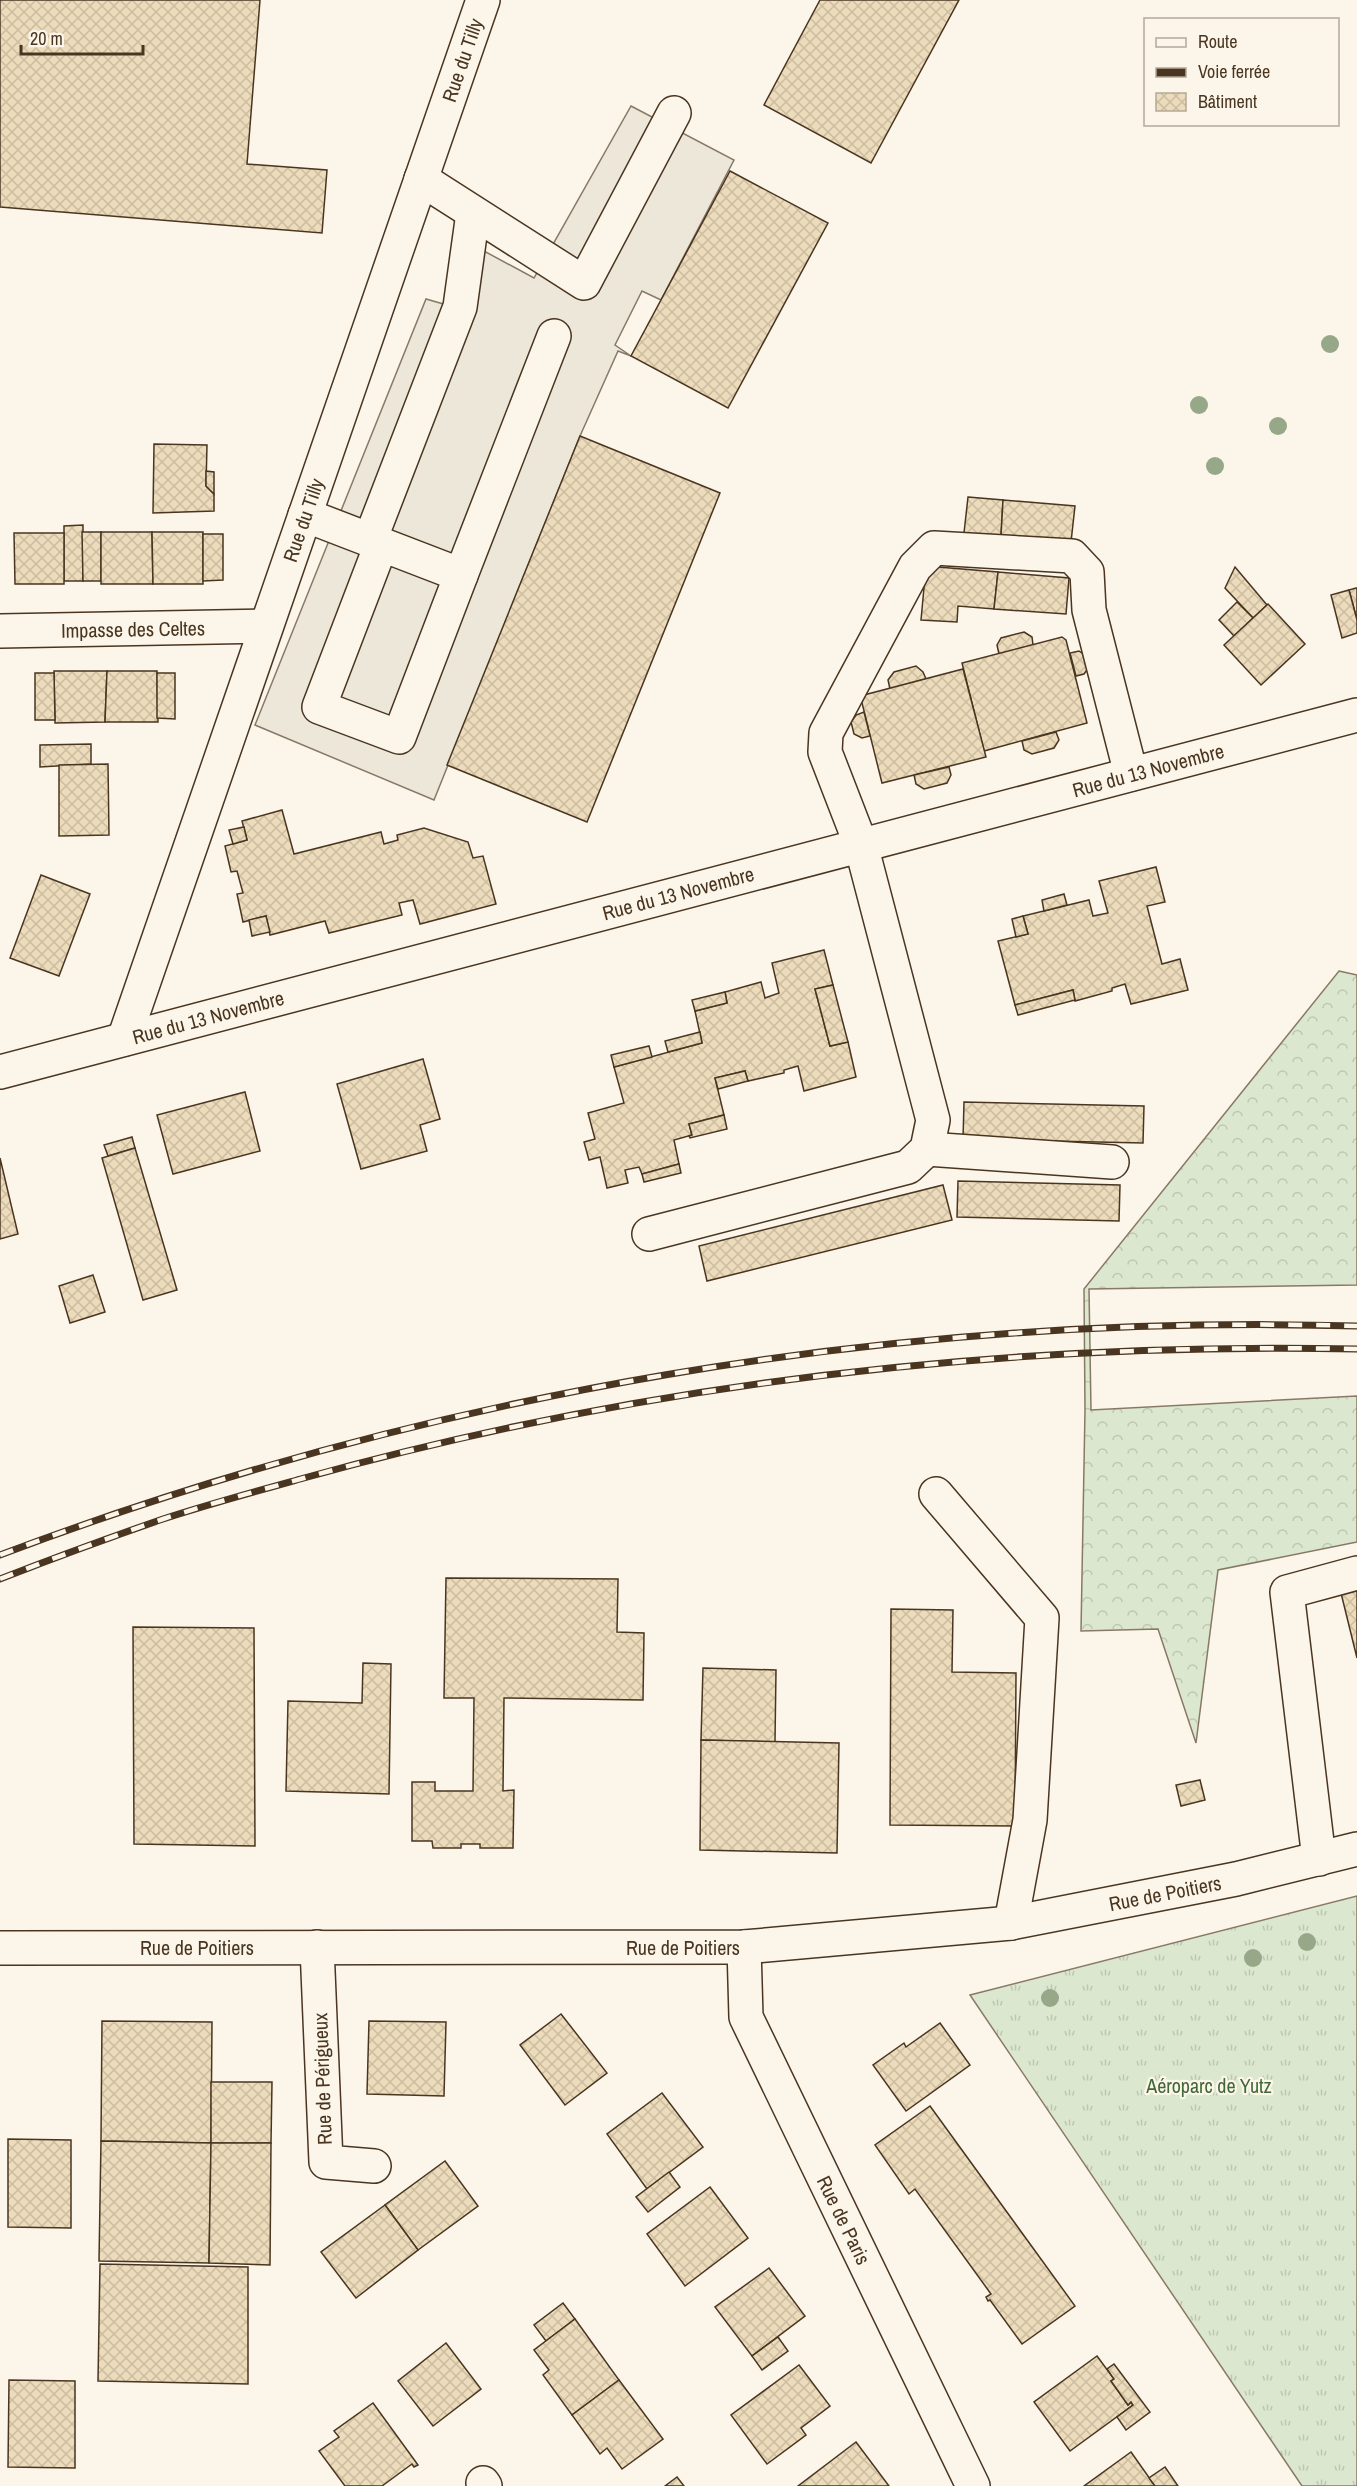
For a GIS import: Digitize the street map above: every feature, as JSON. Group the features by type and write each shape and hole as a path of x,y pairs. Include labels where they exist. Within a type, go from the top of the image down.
{"street":[{"name":"Rue du Tilly","path":"124,1039 483,0"},
{"path":"421,179 584,283 674,113"},
{"path":"473,213 460,307 319,706 399,737 554,336"},
{"path":"305,515 461,575"},
{"path":"649,1234 908,1167 927,1149 933,1120 861,845 825,752 826,733 915,567 934,548 1072,556 1087,572 1089,610 1131,774"},
{"name":"Impasse des Celtes","path":"0,631 266,626"},
{"name":"Rue du 13 Novembre","path":"0,1072 1357,715"},
{"path":"927,1149 1112,1162"},
{"path":"936,1494 1042,1618 1030,1820 1011,1923"},
{"path":"1319,1859 1287,1592 1357,1573"},
{"name":"Rue de Poitiers","path":"0,1948 744,1947 1011,1923 1236,1879 1357,1849"},
{"name":"Rue de Périgueux","path":"317,1947 326,2162 374,2166"},
{"name":"Rue de Paris","path":"744,1947 746,2017 973,2486"}],"green space":[{"path":"1339,971 1357,975 1357,1285 1089,1289 1091,1410 1357,1396 1357,1542 1218,1570 1196,1743 1158,1629 1081,1631 1085,1410 1084,1289"},
{"name":"Aéroparc de Yutz","path":"1357,1896 1357,2486 1302,2486 970,1995"}],"shaded area":[{"path":"631,106 734,160 661,300 642,291 615,345 631,356 618,351 580,436 434,800 255,725 426,299 454,307 484,251 534,278"}],"building":[{"path":"0,0 260,0 247,164 327,170 322,233 0,207"},
{"path":"820,0 959,0 871,163 764,105"},
{"path":"730,171 828,223 728,408 631,356"},
{"path":"580,436 720,493 587,822 447,765"},
{"path":"154,444 207,445 206,486 214,494 214,511 153,513"},
{"path":"206,471 214,472 214,494 206,486"},
{"path":"968,497 1003,500 1001,536 964,533"},
{"path":"1003,500 1075,506 1071,542 1001,536"},
{"path":"83,525 83,581 64,581 64,526"},
{"path":"82,532 101,532 101,581 83,581"},
{"path":"101,532 152,532 153,584 101,584"},
{"path":"152,532 203,532 203,584 153,584"},
{"path":"14,533 64,533 64,584 15,584"},
{"path":"203,534 223,534 223,580 203,581"},
{"path":"926,566 998,572 994,609 958,606 957,622 921,620"},
{"path":"1235,567 1267,605 1253,618 1225,588"},
{"path":"998,572 1069,578 1066,614 994,609"},
{"path":"1357,588 1357,620 1349,590"},
{"path":"1349,590 1357,620 1357,633 1342,638 1331,595"},
{"path":"1237,602 1253,618 1234,636 1219,620"},
{"path":"1268,604 1305,644 1261,685 1224,645"},
{"path":"1024,632 1032,637 1033,645 999,654 997,645 1001,638"},
{"path":"1062,637 1066,640 1087,723 984,751 962,663"},
{"path":"1079,651 1086,656 1089,667 1084,674 1076,676 1070,653"},
{"path":"916,666 923,672 926,679 890,689 888,680 894,672"},
{"path":"963,669 986,757 882,783 861,699 864,695"},
{"path":"54,671 107,671 105,722 55,723"},
{"path":"107,671 157,671 158,722 105,722"},
{"path":"35,673 54,673 55,720 35,720"},
{"path":"157,673 175,673 175,719 157,718"},
{"path":"864,712 870,736 862,738 854,734 851,722 856,715"},
{"path":"1056,732 1059,740 1054,748 1032,754 1024,750 1022,741"},
{"path":"91,744 91,764 40,767 40,745"},
{"path":"108,764 109,835 59,836 59,765"},
{"path":"949,767 951,775 947,783 924,789 916,784 914,775"},
{"path":"282,810 294,854 381,832 384,844 398,840 397,835 424,828 468,842 473,858 483,856 496,904 420,924 413,900 399,903 402,915 329,933 325,921 270,935 266,916 243,922 237,894 243,893 237,871 231,872 225,846 247,840 242,821"},
{"path":"244,827 247,840 233,844 229,830"},
{"path":"1156,867 1165,902 1147,906 1162,964 1180,959 1188,990 1131,1004 1125,984 1112,988 1112,991 1075,1001 1073,990 1015,1005 998,941 1028,934 1023,916 1089,900 1093,916 1108,913 1099,881"},
{"path":"41,875 90,894 59,976 10,958"},
{"path":"1064,894 1067,905 1044,911 1042,900"},
{"path":"266,916 270,932 252,936 249,920"},
{"path":"1023,916 1028,934 1016,937 1012,919"},
{"path":"824,950 833,985 815,989 830,1046 848,1042 856,1077 804,1091 798,1066 784,1070 784,1073 748,1081 745,1071 715,1078 724,1115 689,1124 692,1135 674,1140 679,1164 642,1174 639,1167 625,1170 628,1183 607,1188 600,1157 589,1160 584,1142 595,1139 588,1113 624,1103 614,1067 702,1043 695,1011 727,1003 725,992 761,982 765,998 779,993 772,963"},
{"path":"833,985 848,1042 830,1046 815,989"},
{"path":"1073,990 1075,1000 1018,1015 1015,1005"},
{"path":"725,992 727,1003 695,1011 692,1000"},
{"path":"700,1032 702,1043 668,1052 665,1041"},
{"path":"649,1046 652,1057 614,1067 611,1055"},
{"path":"423,1059 440,1119 420,1125 427,1151 361,1169 337,1084"},
{"path":"745,1071 748,1081 718,1089 715,1078"},
{"path":"245,1092 260,1151 173,1174 157,1115"},
{"path":"964,1102 1144,1106 1143,1143 963,1139"},
{"path":"724,1115 727,1129 690,1138 689,1136 692,1135 689,1124"},
{"path":"132,1137 135,1148 108,1156 104,1145"},
{"path":"135,1148 177,1290 143,1300 102,1158"},
{"path":"0,1158 18,1234 0,1239"},
{"path":"679,1164 681,1173 644,1182 642,1174"},
{"path":"958,1181 1120,1185 1119,1221 957,1217"},
{"path":"943,1185 952,1220 707,1281 699,1246"},
{"path":"93,1275 105,1312 70,1323 59,1286"},
{"path":"446,1578 618,1579 617,1632 644,1633 643,1700 504,1698 503,1791 514,1790 513,1848 480,1848 480,1844 461,1844 461,1848 433,1848 432,1841 412,1841 412,1782 435,1782 435,1791 473,1791 474,1698 444,1698"},
{"path":"1357,1585 1357,1658 1340,1589"},
{"path":"891,1609 953,1610 952,1672 1016,1673 1015,1826 890,1825"},
{"path":"133,1627 254,1628 255,1846 134,1844"},
{"path":"363,1663 391,1664 389,1794 286,1791 288,1701 362,1703"},
{"path":"703,1668 776,1670 775,1742 701,1740"},
{"path":"701,1740 839,1743 837,1853 700,1850"},
{"path":"1200,1780 1205,1800 1181,1806 1176,1785"},
{"path":"561,2014 607,2073 565,2105 520,2045"},
{"path":"102,2021 212,2022 211,2143 101,2141"},
{"path":"369,2021 446,2022 444,2096 367,2094"},
{"path":"940,2023 970,2065 906,2111 873,2065 904,2043 906,2047"},
{"path":"211,2082 272,2082 271,2143 211,2143"},
{"path":"662,2093 703,2147 647,2189 607,2134"},
{"path":"930,2106 1075,2306 1022,2344 990,2300 988,2301 986,2297 991,2294 915,2189 909,2194 875,2145"},
{"path":"8,2139 71,2140 71,2228 8,2227"},
{"path":"101,2141 211,2143 209,2263 99,2261"},
{"path":"211,2143 271,2143 270,2265 209,2263"},
{"path":"445,2161 478,2206 418,2250 385,2205"},
{"path":"669,2172 680,2187 648,2212 636,2197"},
{"path":"710,2187 748,2238 685,2286 647,2234"},
{"path":"385,2205 418,2250 356,2298 321,2252"},
{"path":"100,2264 248,2267 248,2384 98,2381"},
{"path":"769,2268 805,2316 752,2356 715,2307"},
{"path":"563,2303 575,2319 546,2341 534,2325"},
{"path":"575,2319 619,2380 572,2415 543,2375 549,2370 534,2350"},
{"path":"778,2337 788,2351 762,2370 752,2356"},
{"path":"446,2343 481,2389 433,2426 398,2381"},
{"path":"1097,2356 1114,2379 1111,2381 1128,2405 1131,2402 1133,2405 1070,2451 1034,2402"},
{"path":"1114,2364 1150,2412 1126,2430 1117,2417 1133,2405 1131,2402 1128,2405 1111,2381 1114,2379 1107,2369"},
{"path":"799,2365 830,2406 801,2428 806,2435 767,2464 731,2415"},
{"path":"9,2380 75,2381 75,2468 8,2467"},
{"path":"619,2380 663,2439 622,2469 607,2448 600,2454 572,2415"},
{"path":"373,2403 418,2465 414,2467 412,2464 382,2486 345,2486 319,2451 339,2437 334,2431"},
{"path":"856,2442 889,2486 798,2486"},
{"path":"1131,2452 1155,2486 1084,2486"},
{"path":"1165,2467 1178,2486 1155,2486 1149,2478"},
{"path":"677,2477 684,2486 665,2486"}],"railway":[{"path":"0,1555 163,1498 329,1449 498,1407 668,1374 839,1350 1011,1333 1184,1325 1357,1326"},
{"path":"0,1579 163,1519 304,1478 433,1445 563,1417 694,1394 826,1375 958,1362 1091,1353 1224,1349 1357,1349"}]}
